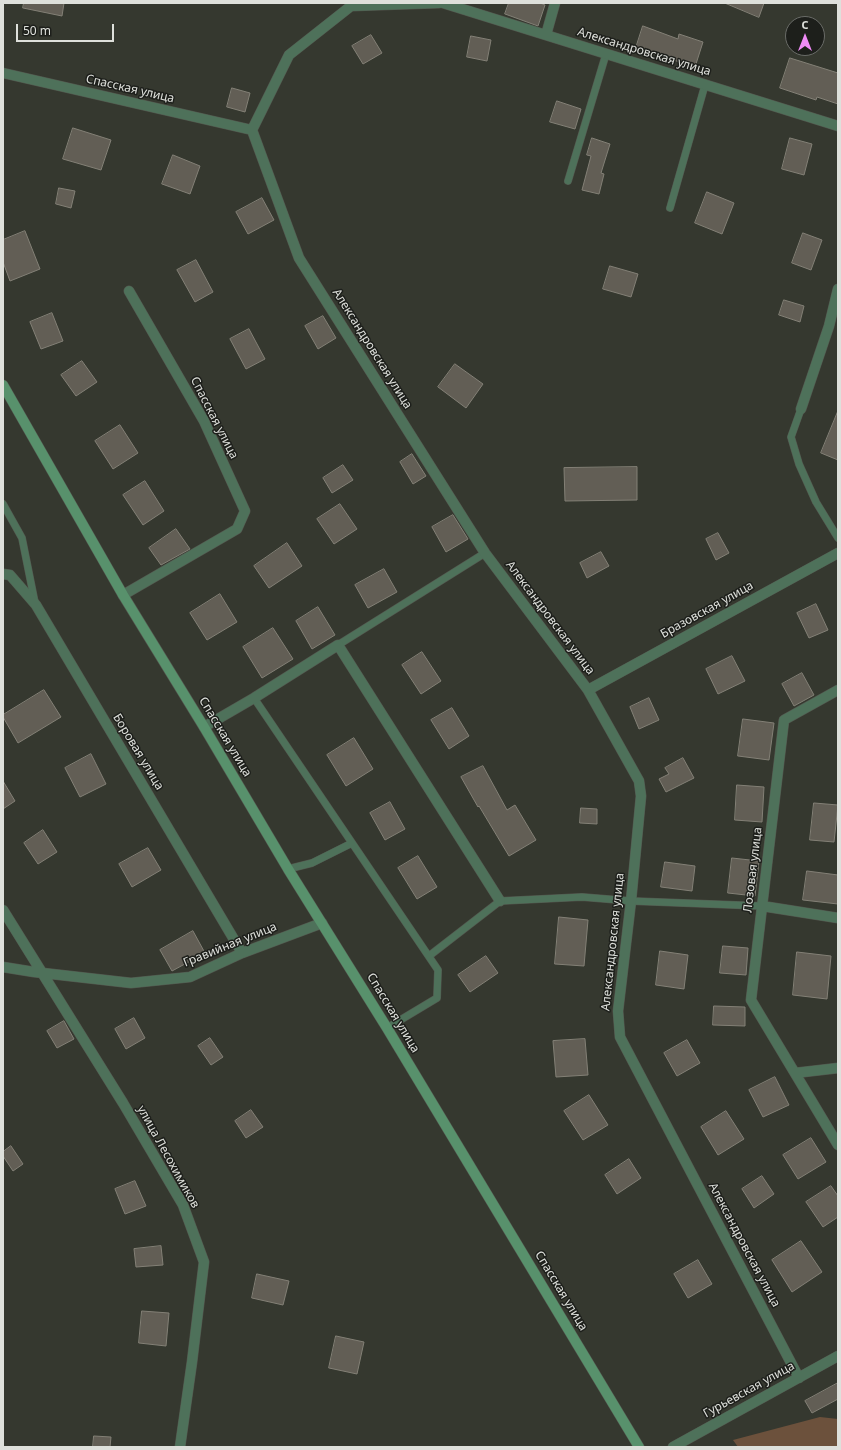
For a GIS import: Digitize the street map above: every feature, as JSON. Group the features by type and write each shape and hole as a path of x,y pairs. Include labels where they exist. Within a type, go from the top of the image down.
{"street":[{"path":"252,130 289,55 351,6 439,3"},
{"name":"Александровская улица","path":"443,3 838,126"},
{"path":"546,35 555,3"},
{"name":"Спасская улица","path":"3,73 252,130"},
{"name":"Александровская улица","path":"252,130 299,258 485,552 588,690 639,781 641,796 631,901 618,1011 620,1037 799,1378"},
{"path":"801,409 829,326 838,290"},
{"name":"Спасская улица","path":"123,595 237,529 245,511 204,421 129,291"},
{"name":"Спасская улица","path":"3,386 123,595 204,727 288,869 387,1028 639,1447"},
{"name":"Бразовская улица","path":"588,690 838,553"},
{"name":"Боровая улица","path":"3,574 10,575 36,605 242,953"},
{"path":"204,727 254,698 338,645 500,901"},
{"name":"Лозовая улица","path":"838,690 784,720 751,1000 838,1145"},
{"path":"762,906 838,918"},
{"name":"улица Лесохимиков","path":"3,910 123,1104 183,1205 204,1262 180,1447"},
{"name":"Гравийная улица","path":"3,967 131,983 190,977 242,953 322,923"},
{"path":"795,1073 838,1068"},
{"name":"Гурьевская улица","path":"673,1447 838,1356"}],"lane":[{"path":"568,180 606,54"},
{"path":"670,208 705,85"},
{"path":"801,409 791,437 799,464 816,502 838,538"},
{"path":"3,504 22,538 36,605"},
{"path":"338,645 485,552"},
{"path":"254,698 438,970 437,998 387,1028"},
{"path":"288,869 312,863 352,843"},
{"path":"429,956 500,901 582,897 631,901 762,906"}],"shaded area":[{"path":"820,1417 838,1419 838,1447 738,1447 733,1440"}],"building":[{"path":"24,3 64,3 62,16 23,8"},
{"path":"509,3 540,3 545,5 538,26 505,14"},
{"path":"725,3 764,3 759,17"},
{"path":"643,26 678,39 679,34 703,42 695,67 636,48"},
{"path":"371,35 382,53 363,64 352,46"},
{"path":"471,36 491,40 487,61 467,57"},
{"path":"790,58 838,73 838,104 817,97 816,100 780,88"},
{"path":"232,88 250,93 245,112 227,107"},
{"path":"557,101 581,109 575,129 550,122"},
{"path":"73,128 111,140 101,170 63,159"},
{"path":"592,138 610,144 601,173 604,174 599,194 582,190 591,156 587,155"},
{"path":"790,138 812,144 804,175 782,169"},
{"path":"173,155 200,166 190,194 162,184"},
{"path":"59,188 75,191 71,208 56,204"},
{"path":"707,192 734,203 722,234 695,223"},
{"path":"262,198 274,220 248,234 236,212"},
{"path":"25,231 40,269 10,281 3,262 3,240"},
{"path":"803,233 822,240 811,270 792,263"},
{"path":"196,260 213,292 195,302 177,270"},
{"path":"610,266 638,274 631,297 603,289"},
{"path":"784,300 804,306 800,322 779,315"},
{"path":"52,313 63,341 41,349 30,322"},
{"path":"323,316 336,338 318,349 305,326"},
{"path":"249,329 265,359 246,369 230,339"},
{"path":"82,361 97,382 76,396 61,375"},
{"path":"455,364 483,384 466,408 438,387"},
{"path":"838,411 838,460 821,453"},
{"path":"120,425 138,453 113,469 95,441"},
{"path":"412,454 426,476 413,484 400,462"},
{"path":"343,465 353,480 332,493 323,478"},
{"path":"637,467 637,500 565,501 564,468"},
{"path":"145,481 164,511 143,525 123,495"},
{"path":"340,504 357,529 334,544 317,519"},
{"path":"453,515 468,539 446,552 432,527"},
{"path":"176,529 190,549 161,565 149,548"},
{"path":"718,533 729,553 716,560 706,539"},
{"path":"287,543 302,566 269,588 254,566"},
{"path":"601,552 609,566 587,578 580,563"},
{"path":"384,569 397,592 368,608 355,585"},
{"path":"220,594 237,622 207,640 190,613"},
{"path":"816,604 828,630 809,638 797,613"},
{"path":"318,607 335,635 312,649 296,621"},
{"path":"273,628 293,659 262,678 243,647"},
{"path":"422,652 441,681 421,694 402,665"},
{"path":"732,656 745,681 718,694 706,669"},
{"path":"802,673 814,695 794,706 782,684"},
{"path":"44,690 61,717 18,743 3,715"},
{"path":"649,698 659,720 639,729 630,707"},
{"path":"452,708 469,736 449,749 431,720"},
{"path":"743,719 774,723 769,760 738,756"},
{"path":"354,738 373,769 346,786 327,755"},
{"path":"91,754 106,784 80,797 65,768"},
{"path":"683,758 694,778 666,792 659,779 669,774 665,768"},
{"path":"483,766 507,810 515,805 536,840 509,856 461,777"},
{"path":"3,781 15,801 3,809"},
{"path":"737,785 764,787 762,822 735,820"},
{"path":"390,802 405,829 385,840 370,813"},
{"path":"814,803 838,805 834,842 810,840"},
{"path":"581,808 597,809 597,824 580,823"},
{"path":"43,830 57,852 38,864 24,843"},
{"path":"148,848 161,870 132,887 119,864"},
{"path":"418,856 437,887 417,899 398,868"},
{"path":"732,858 759,861 755,896 728,893"},
{"path":"665,862 695,866 692,891 661,887"},
{"path":"807,871 838,875 838,904 803,900"},
{"path":"559,917 588,920 584,966 555,964"},
{"path":"193,931 205,953 172,971 160,950"},
{"path":"723,946 748,948 746,975 720,973"},
{"path":"660,951 688,955 684,989 656,985"},
{"path":"797,952 831,956 827,999 793,995"},
{"path":"486,956 498,973 470,992 458,975"},
{"path":"714,1006 745,1007 745,1026 713,1025"},
{"path":"134,1018 145,1038 126,1049 115,1029"},
{"path":"64,1021 74,1039 57,1048 47,1031"},
{"path":"210,1038 223,1057 211,1065 198,1046"},
{"path":"585,1039 588,1075 556,1077 553,1041"},
{"path":"687,1040 700,1063 677,1076 664,1053"},
{"path":"775,1077 789,1105 763,1117 749,1090"},
{"path":"589,1095 608,1125 583,1140 564,1111"},
{"path":"251,1110 263,1127 246,1138 235,1121"},
{"path":"726,1111 744,1139 718,1155 701,1127"},
{"path":"811,1138 826,1162 798,1179 783,1155"},
{"path":"11,1146 23,1164 13,1171 3,1156 3,1152"},
{"path":"629,1159 641,1178 617,1194 605,1175"},
{"path":"762,1176 774,1194 754,1208 742,1189"},
{"path":"135,1181 146,1206 125,1214 115,1189"},
{"path":"831,1186 838,1196 838,1217 823,1227 806,1202"},
{"path":"801,1241 822,1272 792,1292 772,1260"},
{"path":"161,1246 163,1265 136,1267 134,1249"},
{"path":"698,1260 712,1284 688,1298 674,1274"},
{"path":"257,1274 289,1281 283,1305 252,1298"},
{"path":"142,1311 169,1313 166,1346 139,1343"},
{"path":"336,1336 364,1342 357,1374 329,1368"},
{"path":"838,1383 838,1399 812,1413 805,1401"},
{"path":"94,1436 111,1437 110,1447 93,1447"}]}
